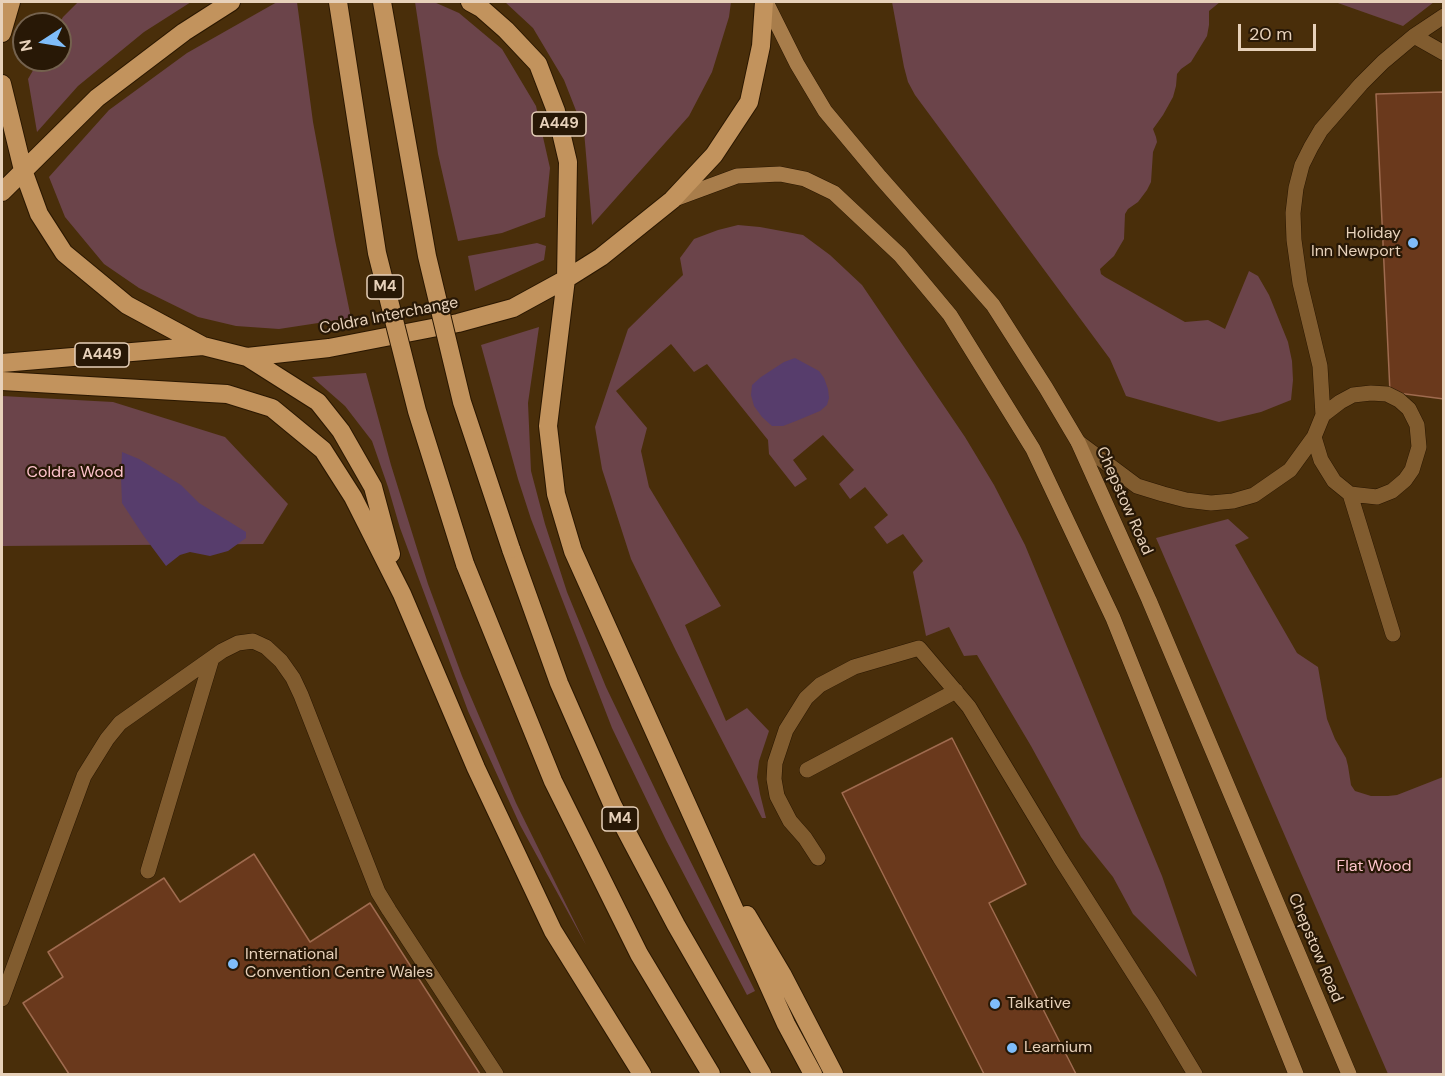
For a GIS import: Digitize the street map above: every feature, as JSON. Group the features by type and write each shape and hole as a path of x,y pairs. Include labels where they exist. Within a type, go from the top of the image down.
{"highway":[{"path":"2,33 11,2"},
{"path":"2,192 97,98 184,32 231,2"},
{"name":"M4","path":"338,2 377,253 417,411 465,564 553,781 639,954 711,1074"},
{"name":"M4","path":"382,2 427,256 462,402 511,549 559,683 613,806 676,925 762,1074"},
{"name":"A449","path":"470,2 481,8 506,30 538,64 556,111 568,162 566,279"},
{"name":"Coldra Interchange","path":"2,84 23,170 39,214 64,253 127,305 203,346 247,357 329,348 458,323 513,308 601,257 672,200 714,154 749,102 761,46 765,2"},
{"path":"566,279 548,426 556,494 573,551 786,1024 813,1074"},
{"name":"A449","path":"2,363 203,346"},
{"path":"247,357 318,402 341,431 373,488 402,594"},
{"path":"2,381 227,394 272,408 322,450 353,496 402,594 476,768 553,932 642,1074"},
{"path":"699,833 782,974 834,1074"}],"main road":[{"name":"Chepstow Road","path":"765,2 797,64 825,111 880,177 993,304 1078,442 1153,611 1349,1074"},
{"path":"672,200 737,176 780,174 805,179 834,192 900,255 950,315 1033,449 1113,618 1296,1074"}],"lane":[{"path":"1078,442 1137,486 1174,497 1211,502 1233,501 1254,495 1290,470 1314,437 1323,415 1317,348 1296,262 1293,213 1302,165 1321,130 1361,84 1413,36 1443,16"},
{"path":"1413,36 1443,53"},
{"path":"1314,437 1321,460 1334,481 1350,494 1377,497 1392,491 1405,480 1412,470 1419,447 1417,425 1409,410 1400,400 1387,394 1353,395 1323,415"},
{"path":"1350,494 1393,634"},
{"path":"2,999 84,776 97,755 120,723 212,658 238,643 253,640 266,647 281,660 301,695 378,892 496,1074"},
{"path":"818,858 790,821 777,795 774,779 775,763 786,730 806,698 820,685 854,667 919,648 969,707 1060,858 1196,1074"},
{"path":"148,871 212,658"},
{"path":"807,770 956,691"}],"green space":[{"path":"78,2 191,2 144,32 78,86 37,132 28,79 32,72 72,72 72,12 68,12"},
{"path":"277,2 297,2 313,122 351,318 279,329 236,326 198,317 139,288 104,264 65,217 49,177 109,110 187,53"},
{"path":"415,2 434,2 459,13 502,49 536,106 550,168 545,217 502,233 458,241 438,154"},
{"path":"505,2 731,2 729,17 712,72 689,116 592,225 584,131 564,80 533,28"},
{"path":"892,2 1220,2 1209,11 1207,36 1191,62 1177,74 1173,97 1153,129 1157,142 1153,152 1151,182 1138,202 1125,214 1124,239 1114,256 1100,269 1101,274 1105,277 1185,322 1208,320 1225,329 1249,271 1258,276 1269,295 1288,342 1293,380 1291,400 1261,412 1219,422 1126,396 1110,359 915,95 904,67"},
{"path":"1335,2 1434,2 1403,26"},
{"path":"738,225 803,235 830,255 862,285 965,437 994,485 1025,545 1162,876 1197,977 1133,914 1113,877 1081,837 977,655 964,656 949,627 926,636 913,572 923,561 903,534 887,544 874,527 888,515 865,487 850,499 839,484 854,470 823,435 793,460 807,479 795,487 769,454 768,440 707,364 694,372 671,344 616,391 647,428 641,451 649,487 721,606 685,625 726,721 747,708 769,731 759,761 757,777 766,818 762,818 631,559 602,469 595,427 628,329 683,275 680,258 694,239"},
{"path":"537,243 546,246 544,260 475,291 468,256"},
{"path":"539,327 528,403 531,471 545,524 567,592 606,687 755,991 747,995 666,840 612,728 531,519 518,479 481,345"},
{"path":"366,373 391,465 428,584 462,676 516,803 586,945 520,825 468,711 400,528 372,441 345,406 312,377"},
{"name":"Coldra Wood","path":"2,396 113,402 225,437 288,504 263,544 2,546"},
{"name":"Flat Wood","path":"1228,519 1249,538 1235,545 1297,653 1318,667 1327,719 1346,758 1351,785 1355,791 1371,796 1397,795 1443,777 1443,1074 1388,1074 1156,538"}],"shaded area":[{"path":"795,358 819,371 824,378 829,398 827,405 820,411 783,426 772,426 754,406 751,395 752,385 784,362"},
{"path":"122,452 139,459 181,485 199,503 246,532 246,538 228,551 210,556 190,552 180,555 166,566 122,503"}],"building":[{"name":"Holiday Inn Newport","path":"1444,92 1444,399 1390,392 1376,94"},
{"path":"952,738 1026,884 989,903 1076,1074 984,1074 842,793"},
{"name":"International Convention Centre Wales","path":"254,854 310,942 370,903 480,1074 69,1074 23,1003 63,977 48,952 164,878 180,902"}],"place":[{"name":"Holiday Inn Newport","path":"1413,243"},
{"name":"International Convention Centre Wales","path":"233,964"},
{"name":"Talkative","path":"995,1004"},
{"name":"Learnium","path":"1012,1048"}]}
